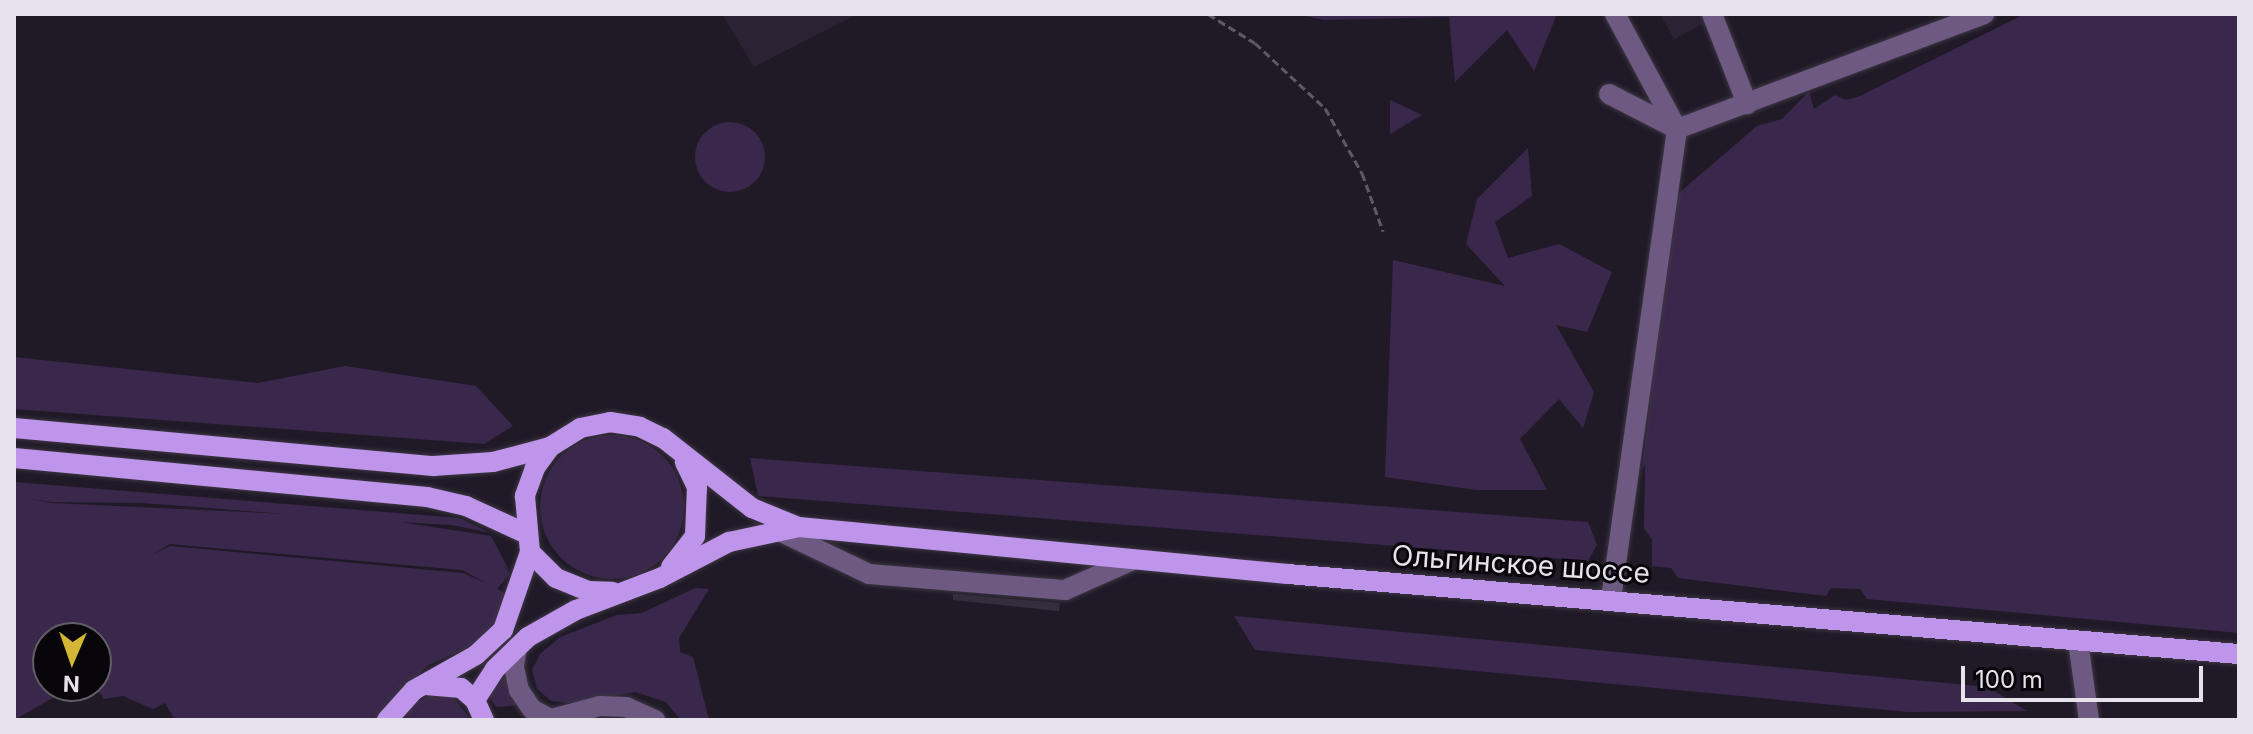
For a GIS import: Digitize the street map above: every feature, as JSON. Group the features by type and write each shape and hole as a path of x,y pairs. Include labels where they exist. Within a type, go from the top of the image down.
{"main road":[{"path":"14,428 433,466 493,462 550,447 580,428 610,422 640,427 663,438 684,460 752,508 799,527"},
{"path":"393,717 426,685 476,655 503,630 528,542 525,496 535,468 550,447"},
{"path":"14,458 427,497 466,506 528,542 556,578 589,591 632,590"},
{"path":"660,578 695,536 697,487 684,460"},
{"name":"Ольгинское шоссе","path":"799,527 1133,560 2239,654"},
{"path":"475,700 517,647 576,610 660,578 729,542 799,527"},
{"path":"426,685 461,688 475,700 484,720"}],"street":[{"path":"1611,599 1677,129 1615,14"},
{"path":"1712,14 1747,104"},
{"path":"1609,94 1677,129 1984,14"},
{"path":"777,530 869,574 1020,587 1081,587 1133,560"},
{"path":"2078,641 2089,720"},
{"path":"517,647 514,667 519,690 532,709 549,720 600,706 626,707 655,720"}],"path":[{"path":"1208,14 1255,43 1325,108 1362,173 1383,231"}],"shaded area":[{"path":"722,14 857,14 754,67"},
{"path":"1296,14 1557,14 1534,71 1507,30 1455,82 1449,17 1324,20"},
{"path":"1660,14 1723,14 1674,39"},
{"path":"2025,14 2239,14 2239,633 1867,599 1860,589 1831,588 1826,596 1678,578 1671,568 1652,566 1652,540 1644,528 1645,465 1642,470 1673,198 1757,126 1782,119 1809,91 1814,109 1835,95 1846,100 1860,96"},
{"path":"1390,100 1422,115 1390,134"},
{"path":"730,122 755,132 765,157 755,182 730,192 705,182 695,157 705,132"},
{"path":"1528,148 1532,196 1495,222 1508,258 1559,244 1612,272 1587,332 1556,325 1594,392 1583,428 1559,399 1520,439 1547,490 1476,490 1385,477 1393,260 1505,286 1466,244 1477,199"},
{"path":"14,357 258,383 345,366 476,386 513,426 484,444 14,409"},
{"path":"612,435 640,441 663,456 678,479 684,507 678,535 663,558 640,573 612,579 584,573 561,558 546,535 540,507 546,479 561,456 584,441"},
{"path":"750,458 1588,522 1597,545 1588,561 758,496"},
{"path":"14,482 459,518 491,533 452,525 400,522 491,536 510,572 503,564 510,574 497,589 505,593 506,613 476,644 427,666 377,720 175,720 165,703 153,709 123,696 112,698 112,622 32,622 32,702 46,702 14,720","holes":["25,498 52,502 143,503 287,514 52,503","170,544 462,570 488,584 463,573 170,546 151,555"]},
{"path":"695,588 709,589 679,638 680,652 693,657 709,720 681,720 666,702 635,692 570,703 551,701 537,689 532,670 540,654 560,637 617,615 642,613"},
{"path":"1234,616 1988,687 2027,711 1908,712 1255,650"},
{"path":"508,671 521,705 496,707 489,696"},
{"path":"429,695 453,697 471,720 404,720 409,708"}],"building":[{"path":"953,594 1060,603 1059,611 953,600"}]}
